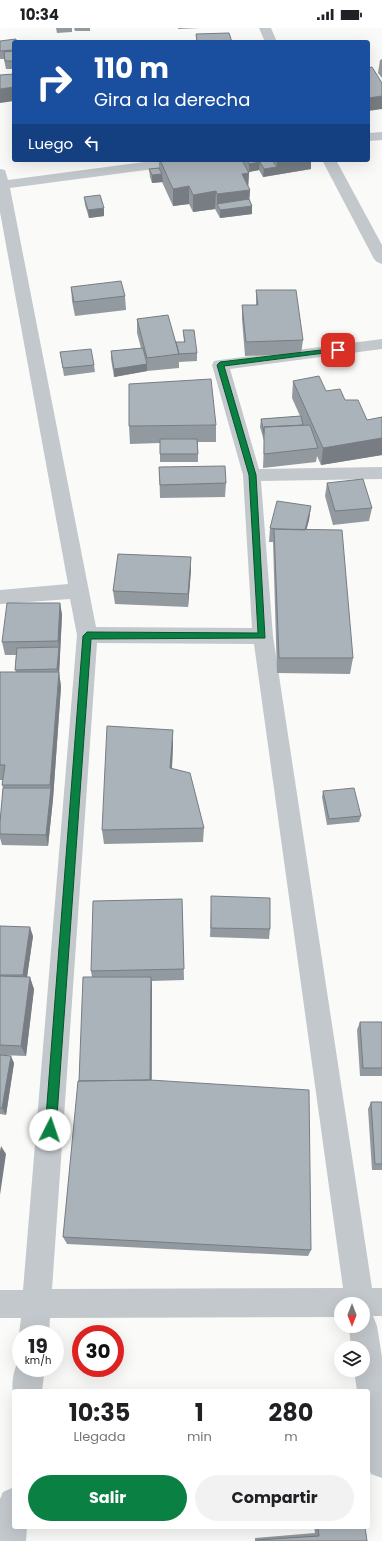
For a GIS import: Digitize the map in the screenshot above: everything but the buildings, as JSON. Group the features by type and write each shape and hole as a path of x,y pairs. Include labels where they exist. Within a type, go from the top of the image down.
{"street":[{"path":"265,28 270,40"},
{"path":"370,137 382,136"},
{"path":"35,1325 38,1305 87,636 1,179 171,162"},
{"path":"330,162 382,259"},
{"path":"364,1297 262,636 252,475 220,365 382,344"},
{"path":"252,475 382,473"},
{"path":"0,597 78,591"},
{"path":"87,636 262,636"},
{"path":"0,1304 334,1308"},
{"path":"369,1333 382,1463"},
{"path":"27,1389 29,1377"},
{"path":"10,1541 12,1522"}],"route":[{"path":"50,1130 87,636 262,636 252,475 220,365 338,350"}]}
